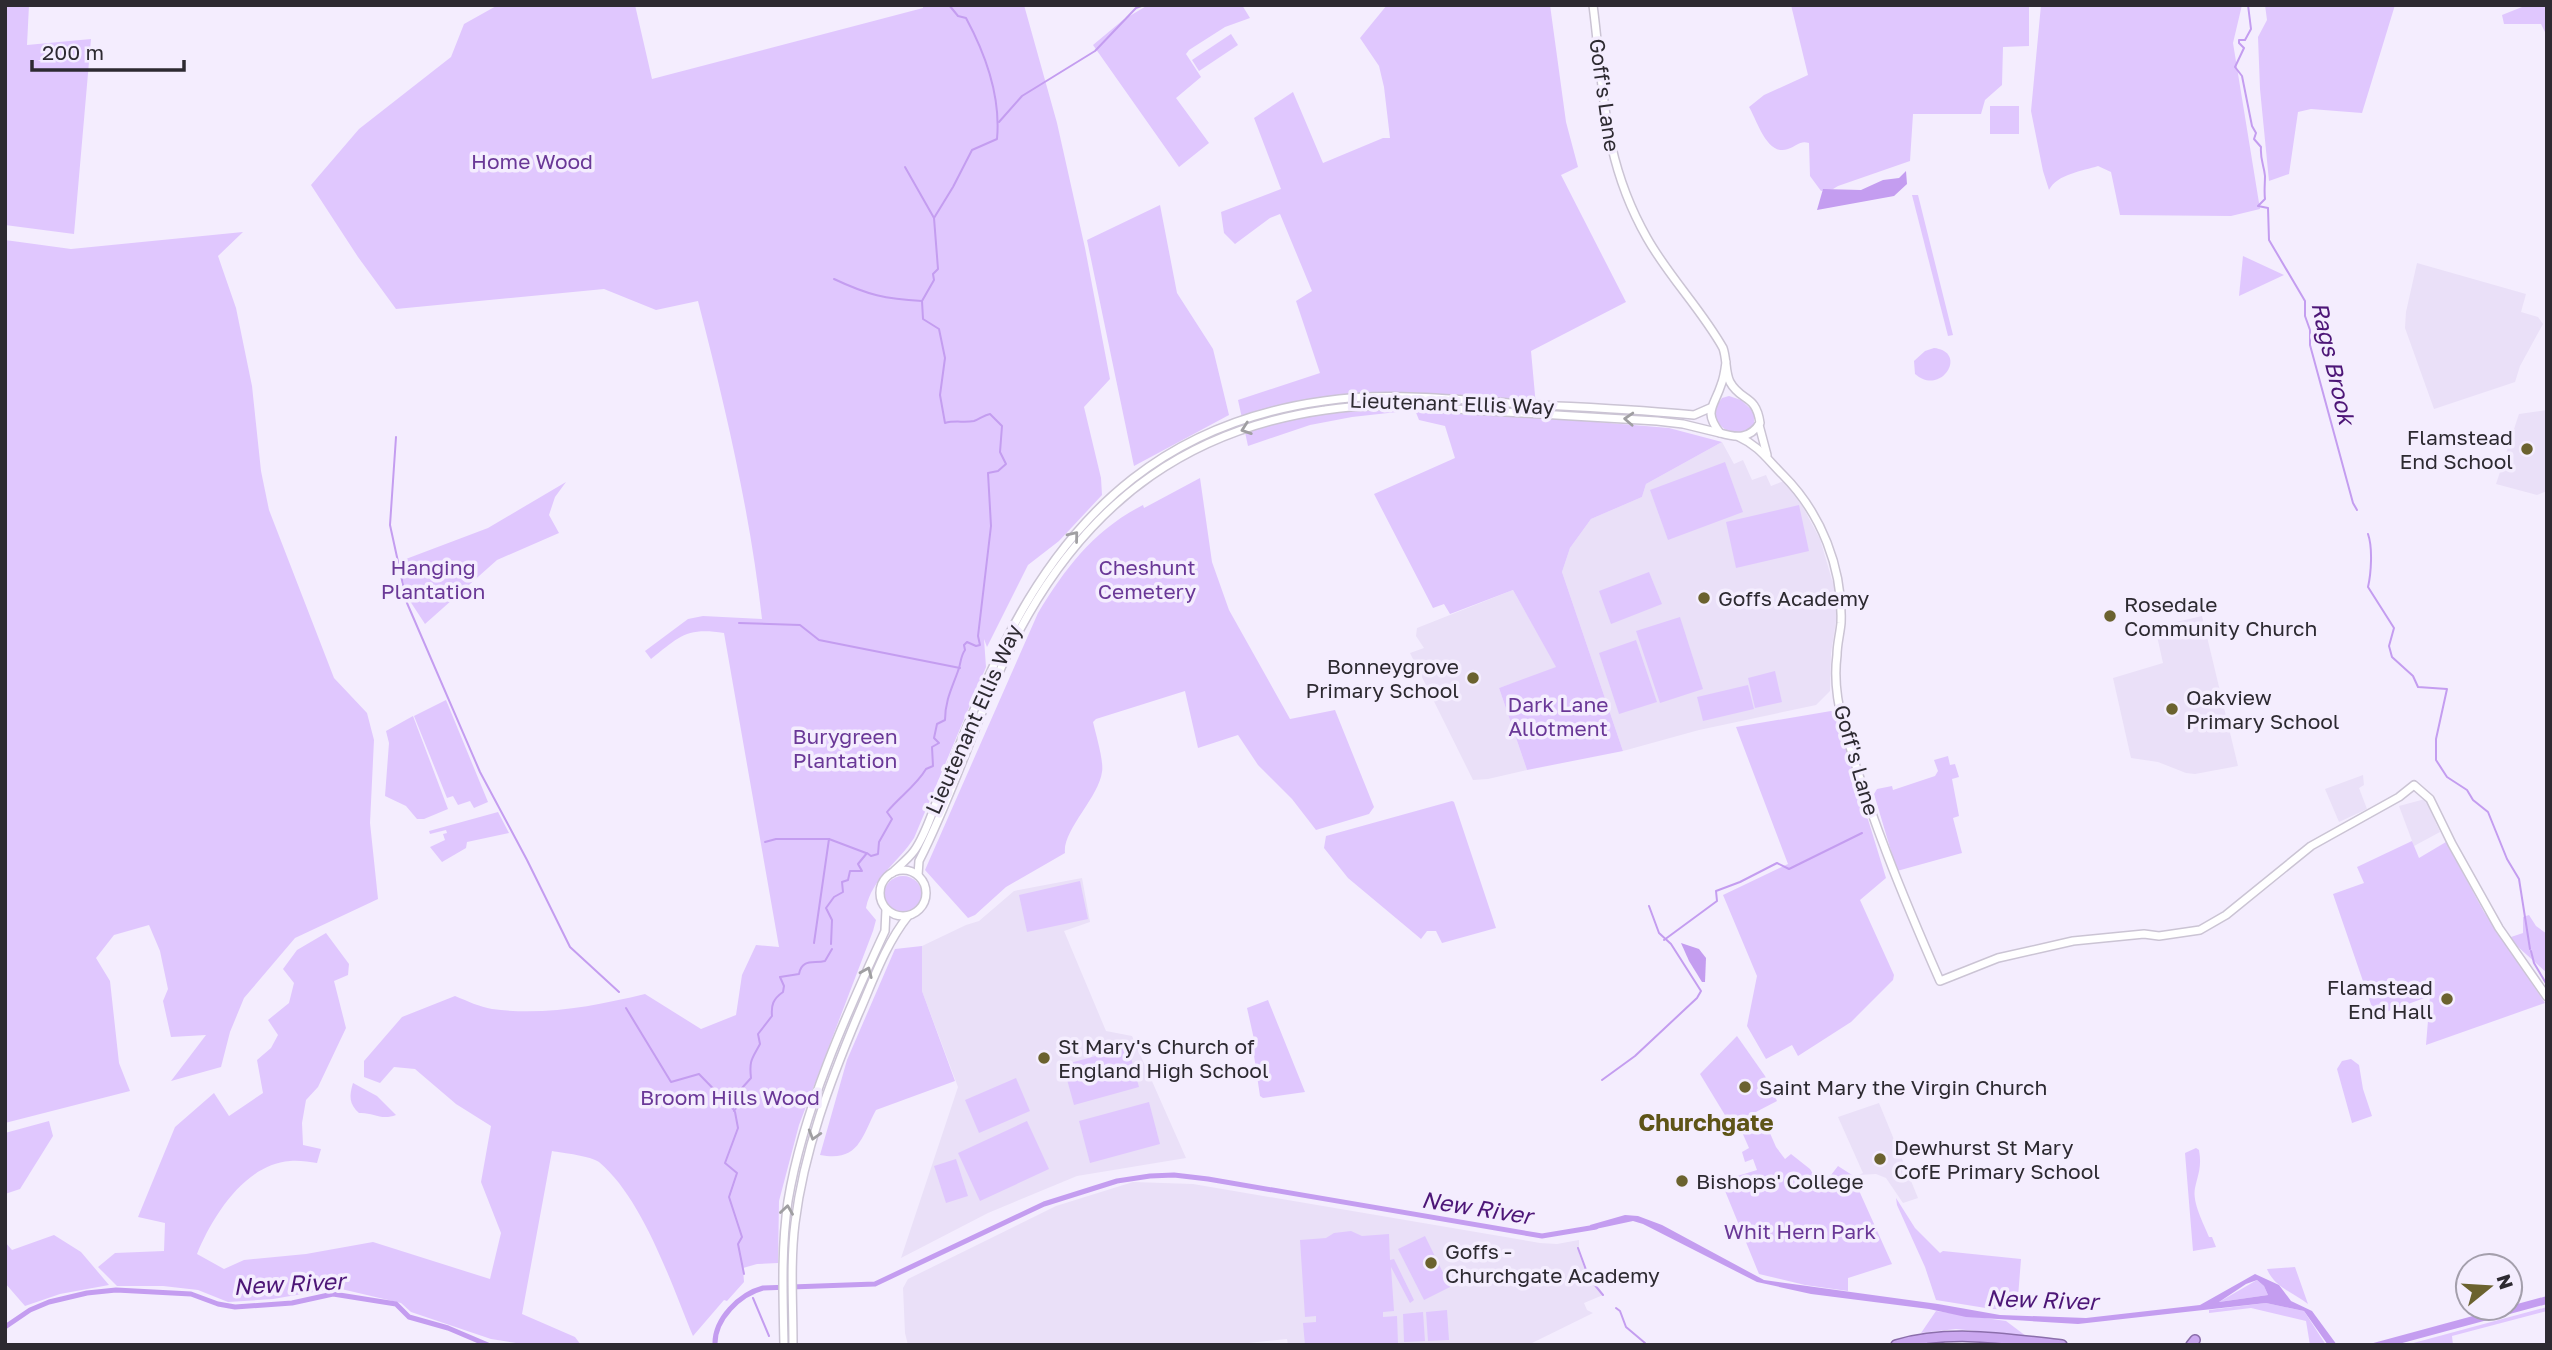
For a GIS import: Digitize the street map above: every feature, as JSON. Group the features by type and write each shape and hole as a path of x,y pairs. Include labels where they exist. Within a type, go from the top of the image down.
{"highway":[{"path":"1896,1345 1953,1336 2062,1345"}],"main road":[{"name":"Goff's Lane","path":"1593,5 1606,124 1613,160 1623,188 1648,241 1725,351 1730,382 1742,394"},
{"path":"1717,397 1725,393 1742,394 1755,404 1759,425 1746,436 1739,437 1720,433 1713,424 1710,408 1717,397 1726,362"},
{"name":"Lieutenant Ellis Way","path":"784,1345 786,1220 801,1145 831,1057 885,931 886,909 880,896 880,888 887,877 917,847 995,661 1020,612 1077,531 1107,498 1140,471 1212,431 1270,411 1325,401 1382,397 1427,398 1694,415 1710,408"},
{"name":"Lieutenant Ellis Way","path":"793,1345 792,1279 798,1200 812,1138 840,1059 894,933 908,916 919,910 926,899 925,885 918,875 919,861 1003,663 1052,577 1114,505 1145,478 1215,440 1273,420 1326,409 1383,406 1657,421 1720,433"},
{"name":"Goff's Lane","path":"1759,425 1770,462"},
{"name":"Goff's Lane","path":"1739,437 1754,444 1800,492 1834,560 1840,610 1836,678 1839,705 1860,779 1892,872 1940,981 1998,958 2062,943 2134,935 2159,936 2200,930 2219,920 2311,846 2399,797 2414,785 2430,799 2493,919 2547,998"},
{"path":"892,873 905,870 918,875"},
{"path":"886,909 894,915 908,916"}],"shaded area":[{"path":"1906,171 1907,184 1894,196 1817,210 1823,189 1861,190 1883,180 1899,178"},
{"path":"2417,263 2526,294 2521,312 2538,317 2543,324 2520,366 2515,382 2434,409 2405,328"},
{"name":"Flamstead End School","path":"2547,410 2547,491 2537,495 2496,484 2519,414"},
{"name":"Goffs Academy","path":"1722,442 1734,464 1743,460 1752,480 1766,475 1771,486 1784,481 1796,494 1820,539 1836,586 1838,609 1831,653 1830,691 1816,705 1699,730 1623,751 1562,572 1570,548 1591,519 1642,497 1646,484"},
{"name":"Bonneygrove Primary School","path":"1513,590 1557,668 1499,688 1527,770 1473,780 1410,653 1424,648 1416,636 1417,628"},
{"name":"Oakview Primary School","path":"2202,616 2238,766 2195,774 2158,762 2131,758 2113,678 2163,663 2155,627"},
{"path":"2363,775 2364,785 2359,788 2367,809 2339,822 2325,789"},
{"path":"2425,799 2440,832 2414,846 2399,806"},
{"name":"St Mary's Church of England High School","path":"1082,878 1090,922 1064,931 1106,1031 1132,1036 1186,1158 1077,1176 988,1213 901,1258 958,1087 922,991 922,946 979,921 1014,891"},
{"path":"1681,943 1699,949 1706,958 1705,982 1702,982 1689,961"},
{"name":"Dewhurst St Mary CofE Primary School","path":"1879,1103 1918,1198 1903,1203 1886,1178 1876,1174 1859,1175 1863,1173 1838,1117"},
{"path":"1133,1182 1193,1184 1540,1243 1557,1244 1579,1240 1579,1254 1589,1280 1603,1295 1584,1303 1587,1310 1593,1313 1528,1345 1288,1345 1287,1339 1229,1345 908,1345 903,1288 908,1279 1056,1206"},
{"path":"1625,1215 1638,1216 1662,1225 1764,1280 2000,1315 2086,1318 2200,1305 2255,1274 2279,1285 2291,1301 2312,1311 2337,1345 2328,1345 2304,1311 2266,1303 2078,1324 1966,1317 1929,1309 1811,1294 1757,1282 1643,1224 1633,1221 1591,1230 1590,1225","holes":["2257,1280 2268,1295 2219,1302"]},
{"path":"2547,1296 2547,1304 2524,1310 2524,1302"},
{"path":"2454,1321 2480,1322 2395,1345 2366,1345"}],"green space":[{"path":"5,5 29,5 27,45 91,39 74,234 5,225"},
{"path":"498,5 635,5 652,79 923,8 923,5 1024,5 1057,123 1110,379 1084,407 1101,478 1102,495 1059,541 1028,565 987,647 984,639 986,667 914,838 880,879 869,897 866,908 876,920 873,931 799,1125 779,1201 778,1263 743,1268 744,1282 727,1301 724,1300 693,1336 654,1243 629,1197 615,1178 595,1160 552,1151 522,1314 575,1337 581,1345 529,1345 491,1339 411,1312 401,1303 337,1288 273,1299 228,1302 198,1290 163,1286 117,1286 98,1267 115,1253 164,1251 165,1223 138,1217 175,1127 214,1093 229,1116 263,1093 257,1060 271,1048 278,1035 268,1020 289,1003 294,983 283,969 297,950 326,933 349,964 348,975 334,981 346,1028 318,1087 306,1100 302,1123 303,1145 321,1149 317,1163 293,1161 274,1164 245,1182 232,1195 212,1224 197,1254 224,1269 244,1260 306,1254 373,1242 490,1279 501,1233 481,1182 491,1126 456,1104 415,1069 394,1067 380,1083 364,1077 364,1061 402,1017 455,996 492,1009 531,1011 588,1006 645,994 701,1029 736,1015 742,975 756,945 779,947 724,633 692,633 669,645 651,659 645,651 688,619 703,616 762,619 736,459 698,301 656,310 604,289 396,309 311,185 359,129 451,57 464,24"},
{"path":"1148,5 1242,5 1250,18 1225,27 1186,54 1201,77 1176,98 1209,143 1179,167 1093,45 1123,20"},
{"name":"Dark Lane Allotment","path":"1387,5 1550,5 1566,122 1578,167 1561,175 1626,302 1531,351 1537,417 1669,428 1722,442 1646,484 1642,497 1591,519 1570,548 1562,572 1623,751 1527,770 1499,688 1556,667 1513,590 1450,614 1444,604 1433,608 1374,494 1455,458 1445,426 1419,420 1415,410 1310,425 1248,446 1238,400 1320,373 1296,301 1312,291 1280,214 1270,218 1235,244 1224,233 1221,212 1281,189 1254,118 1293,92 1323,163 1383,138 1390,138 1379,66 1360,38"},
{"path":"1791,5 2029,5 2029,46 2003,47 2002,85 1985,100 1981,114 1913,114 1910,161 1821,191 1810,176 1809,143 1781,150 1774,148 1764,136 1749,107 1764,95 1808,75"},
{"path":"2041,5 2242,5 2233,43 2260,209 2231,216 2120,215 2111,172 2098,166 2064,177 2049,190 2031,111"},
{"path":"2265,5 2395,5 2362,113 2311,109 2298,112 2289,174 2269,181 2258,37 2267,20"},
{"path":"2527,5 2547,5 2547,36 2541,24 2504,24 2502,15"},
{"path":"1231,34 1238,45 1199,71 1192,60"},
{"path":"1990,106 2019,106 2019,134 1990,134"},
{"path":"1912,195 1918,195 1953,335 1948,336"},
{"path":"1160,205 1177,293 1213,349 1229,415 1134,466 1087,240"},
{"path":"243,232 218,256 236,308 252,386 261,471 269,510 334,678 367,713 374,740 370,823 378,899 295,938 244,998 230,1032 221,1067 171,1081 206,1035 171,1037 163,1001 168,989 160,951 149,925 114,935 96,958 110,981 119,1063 130,1091 5,1123 5,240 71,249"},
{"path":"2243,256 2284,275 2239,296"},
{"path":"1934,348 1944,351 1950,364 1942,377 1925,380 1915,374 1914,361 1925,351"},
{"path":"1729,396 1741,400 1754,412 1754,425 1742,433 1723,428 1715,416 1715,408 1722,398"},
{"path":"1725,462 1743,512 1668,540 1650,490"},
{"name":"Cheshunt Cemetery","path":"1200,478 1212,562 1229,610 1290,719 1335,710 1374,807 1369,814 1316,830 1292,799 1258,765 1238,735 1198,748 1185,691 1093,722 1102,772 1095,792 1069,835 1065,853 1006,887 975,915 968,918 925,870 1038,613 1071,565 1110,526 1143,505 1144,508"},
{"name":"Hanging Plantation","path":"566,482 555,497 549,515 559,533 497,560 425,624 408,598 398,562 488,528"},
{"path":"1799,505 1809,551 1736,568 1726,522"},
{"path":"1649,572 1662,604 1611,624 1599,591"},
{"path":"1680,617 1703,689 1660,703 1636,631"},
{"path":"1636,640 1657,702 1619,714 1599,653"},
{"path":"1775,671 1782,702 1755,708 1748,678"},
{"path":"1748,685 1754,709 1703,721 1697,697"},
{"path":"446,700 488,802 474,808 470,801 458,805 453,796 447,798 414,716"},
{"path":"1835,712 1886,878 1860,900 1894,975 1893,980 1851,1022 1798,1056 1792,1045 1766,1059 1747,1026 1757,976 1723,895 1788,864 1736,727"},
{"path":"413,716 448,809 424,819 417,819 406,806 385,796 389,743 386,731"},
{"path":"1948,756 1950,765 1955,764 1959,777 1952,779 1959,816 1953,818 1962,853 1897,871 1874,794 1877,789 1892,786 1893,790 1935,776 1938,771 1934,760"},
{"path":"1452,801 1496,928 1442,943 1436,931 1427,931 1421,939 1348,878 1324,848 1326,836"},
{"path":"498,812 509,833 467,842 466,848 442,862 430,847 445,840 443,834 447,833 446,830 430,834 429,831"},
{"path":"2412,841 2419,858 2446,842 2484,912 2545,1003 2426,1045 2430,996 2375,1016 2333,894 2364,883 2357,867"},
{"path":"903,876 916,882 922,895 916,908 903,914 890,908 884,895 890,882"},
{"path":"1080,881 1088,919 1027,932 1019,895"},
{"path":"2529,915 2536,926 2547,934 2547,973 2508,938 2523,933 2523,917"},
{"name":"Broom Hills Wood","path":"922,946 922,991 955,1081 876,1110 862,1138 851,1151 843,1155 820,1155 847,1060 895,949"},
{"path":"1268,1000 1305,1092 1263,1098 1260,1096 1253,1049 1256,1048 1247,1008"},
{"path":"1737,1036 1765,1076 1777,1101 1731,1125 1700,1074"},
{"path":"1128,1047 1139,1087 1074,1105 1063,1065"},
{"path":"2351,1059 2359,1065 2372,1116 2352,1123 2337,1069 2342,1061"},
{"path":"1016,1078 1030,1111 979,1133 965,1100"},
{"path":"353,1083 377,1096 396,1115 386,1117 359,1113 351,1100"},
{"path":"1149,1102 1160,1144 1090,1163 1079,1121"},
{"path":"49,1121 53,1136 20,1189 5,1194 5,1133"},
{"path":"1027,1121 1049,1169 980,1201 958,1153"},
{"name":"Whit Hern Park","path":"1758,1126 1771,1126 1769,1131 1785,1159 1791,1154 1810,1169 1818,1182 1824,1184 1838,1166 1852,1175 1892,1264 1848,1278 1848,1291 1805,1285 1759,1274 1721,1181 1757,1170 1753,1159 1745,1162 1742,1152 1749,1148 1742,1132"},
{"path":"2196,1148 2199,1150 2200,1161 2195,1200 2209,1237 2212,1237 2216,1247 2193,1251 2185,1153"},
{"path":"956,1159 968,1196 946,1203 934,1166"},
{"path":"1896,1198 1915,1228 1940,1253 1943,1251 2021,1259 2017,1310 1936,1300"},
{"path":"1351,1231 1362,1236 1389,1234 1390,1260 1394,1259 1414,1300 1410,1303 1391,1267 1394,1311 1383,1312 1383,1317 1397,1316 1398,1343 1305,1345 1303,1323 1316,1322 1316,1316 1305,1317 1300,1240 1326,1238 1334,1233"},
{"path":"54,1235 81,1252 109,1285 60,1294 25,1306 5,1283 5,1242 12,1250"},
{"path":"1425,1236 1450,1287 1424,1300 1398,1249"},
{"path":"2295,1267 2308,1304 2274,1281 2267,1269"},
{"path":"2257,1280 2268,1295 2219,1302"},
{"path":"2266,1303 2304,1311 2326,1345 2310,1345 2306,1321 2251,1308 2209,1313 2209,1310"},
{"path":"2547,1307 2547,1311 2524,1317 2524,1313"},
{"path":"1447,1310 1449,1340 1428,1341 1426,1312"},
{"path":"1936,1311 2006,1321 2026,1336 1956,1329 1921,1333"},
{"path":"1423,1312 1425,1341 1404,1342 1403,1314"},
{"path":"2491,1322 2505,1322 2452,1336 2453,1345 2406,1345"}],"waterway":[{"path":"831,944 832,920 826,908 834,897 843,892 842,882 848,880 850,871 862,871 858,864 867,853 871,856 878,854 879,842 892,819 887,812 926,769 933,766 932,747 939,743 934,738 937,724 945,720 948,701 965,650 964,645 967,642 980,645 978,636 991,526 988,473 998,471 1006,464 1000,452 1002,426 990,414 974,421 945,423 940,395 945,358 939,329 923,319 922,301 934,280 933,274 938,269 934,218 972,150 997,139 997,107 986,61 966,18 958,16 949,5"},
{"path":"999,122 1022,96 1095,51 1136,8 1144,5"},
{"name":"Rags Brook","path":"2248,5 2251,29 2245,40 2239,40 2244,48 2235,67 2242,76 2252,126 2256,133 2254,139 2261,147 2265,199 2258,206 2268,208 2269,240 2305,301 2310,345 2357,510"},
{"path":"905,167 934,218"},
{"path":"834,279 877,295 922,301"},
{"path":"396,437 390,525 407,603 480,772 570,947 619,992"},
{"name":"Rags Brook","path":"2368,534 2371,546 2368,587 2394,628 2389,646 2392,657 2413,676 2418,687 2447,689 2436,739 2436,760 2447,777 2467,790 2473,800 2488,812 2507,859 2519,879 2530,949"},
{"path":"739,623 800,625 819,640 960,668"},
{"path":"1664,940 1717,901 1716,891 1777,863 1789,869 1862,833"},
{"path":"765,842 776,839 829,839 866,853"},
{"path":"814,943 829,839"},
{"path":"1602,1080 1635,1056 1697,998 1701,991 1671,944 1659,933 1649,906"},
{"path":"734,1111 742,1101 742,1088 751,1078 750,1067 760,1044 758,1034 772,1016 772,1005 783,992 784,986 780,977 799,974 806,964 825,961 832,949"},
{"name":"Rags Brook","path":"2531,951 2534,963 2547,985"},
{"path":"626,1008 671,1082 699,1074 734,1110"},
{"path":"735,1112 738,1128 725,1163 737,1173 729,1197 742,1237 738,1244 744,1274"},
{"name":"New River","path":"715,1345 716,1335 724,1317 737,1302 754,1291 763,1288 875,1284 1044,1204 1117,1181 1150,1176 1174,1175 1208,1179 1542,1236 1596,1227"},
{"path":"1578,1248 1589,1278 1603,1295"},
{"name":"New River","path":"5,1327 30,1310 49,1302 87,1293 116,1290 191,1294 235,1307 292,1303 333,1294 396,1304 409,1317 448,1328 488,1345"},
{"path":"753,1298 769,1336"},
{"path":"1616,1308 1620,1311 1626,1327 1645,1343"}],"place":[{"name":"Flamstead End School","path":"2527,449"},
{"name":"Goffs Academy","path":"1704,598"},
{"name":"Rosedale Community Church","path":"2110,616"},
{"name":"Bonneygrove Primary School","path":"1473,678"},
{"name":"Oakview Primary School","path":"2172,709"},
{"name":"Flamstead End Hall","path":"2447,999"},
{"name":"St Mary's Church of England High School","path":"1044,1058"},
{"name":"Saint Mary the Virgin Church","path":"1745,1087"},
{"name":"Dewhurst St Mary CofE Primary School","path":"1880,1159"},
{"name":"Bishops' College","path":"1682,1181"},
{"name":"Goffs - Churchgate Academy","path":"1431,1263"}],"district":[{"name":"Churchgate","path":"1706,1121"}],"park label":[{"name":"Home Wood","path":"532,161"},
{"name":"Burygreen Plantation","path":"845,748"}]}
